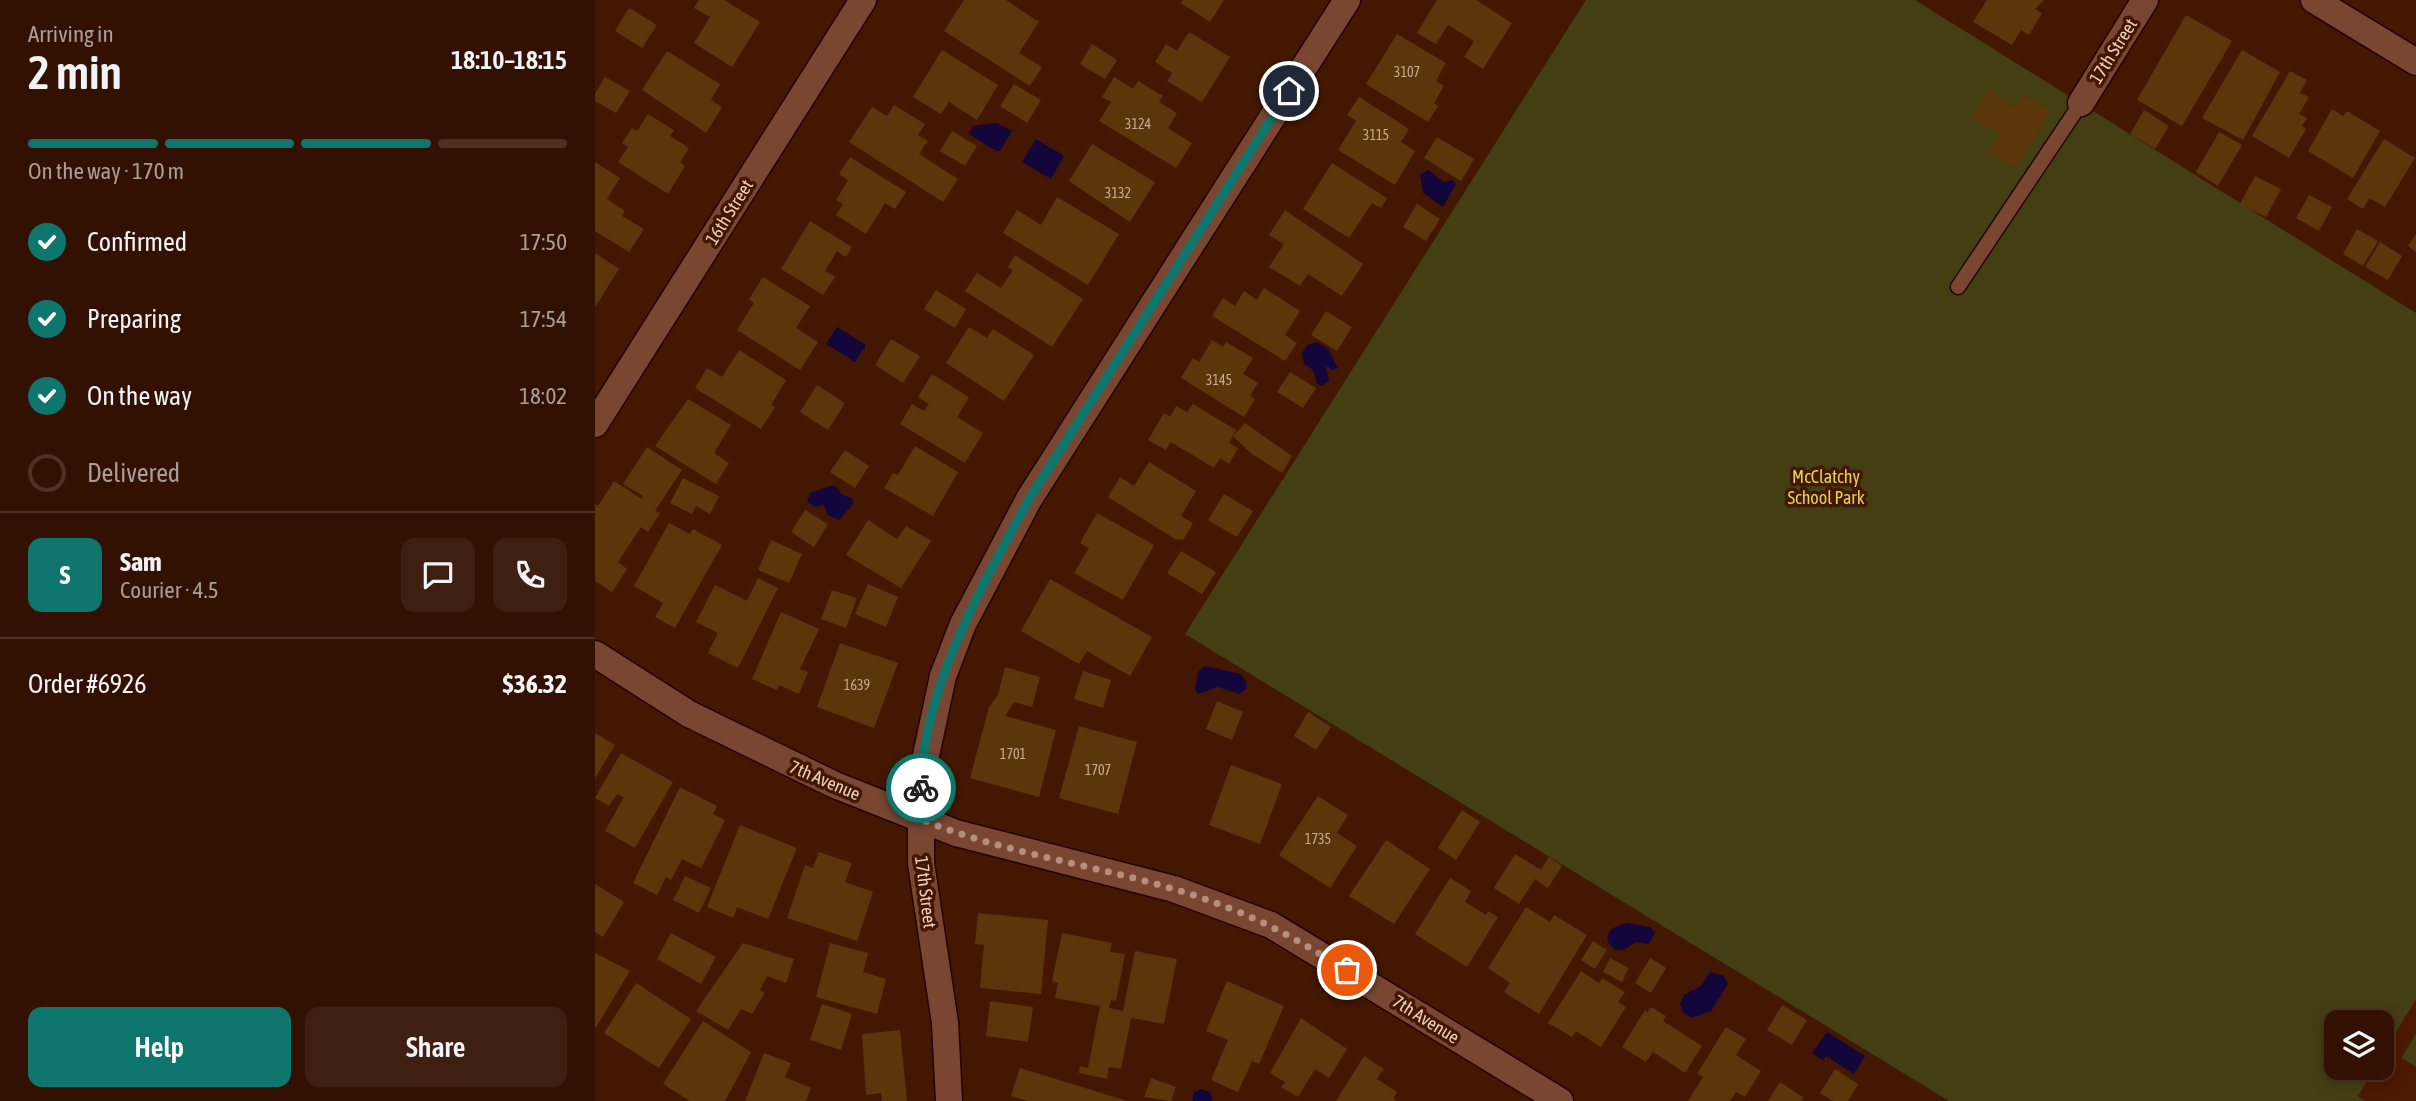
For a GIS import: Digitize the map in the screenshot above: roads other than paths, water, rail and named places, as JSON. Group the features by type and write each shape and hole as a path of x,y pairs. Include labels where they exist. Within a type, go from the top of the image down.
{"street":[{"name":"16th Street","path":"595,424 863,0"},
{"name":"17th Street","path":"949,1101 945,1023 921,863 920,819 921,779 943,676 963,625 1029,499 1347,0"},
{"name":"17th Street","path":"2081,103 2145,0"},
{"path":"2314,0 2416,62"},
{"name":"7th Avenue","path":"595,654 689,714 764,753 920,819 976,839 1174,889 1271,925 1560,1101"}],"lane":[{"path":"1958,287 2081,103"}],"park label":[{"name":"McClatchy School Park","path":"1826,486"}]}
